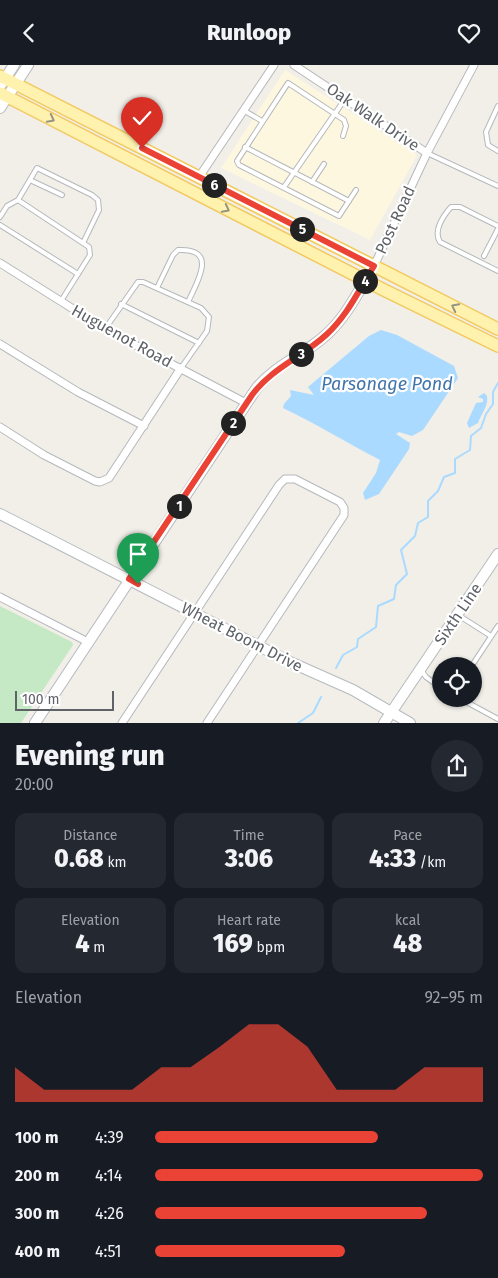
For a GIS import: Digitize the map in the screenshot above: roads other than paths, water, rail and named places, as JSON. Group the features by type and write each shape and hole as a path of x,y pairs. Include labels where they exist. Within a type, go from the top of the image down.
{"main road":[{"path":"2,80 16,84 498,329"},
{"path":"4,95 365,281 498,346"}],"street":[{"path":"2,80 14,65"},
{"path":"0,108 4,95 16,84 28,65"},
{"path":"199,177 242,110 274,65"},
{"name":"Oak Walk Drive","path":"294,65 427,153"},
{"name":"Post Road","path":"35,723 260,384 271,373 309,349 334,327 350,306 374,266 427,153 474,65"},
{"name":"Huguenot Road","path":"0,263 105,329 246,403"},
{"path":"0,344 78,392 144,426"},
{"path":"0,427 44,455 100,482 108,478 181,368"},
{"path":"122,723 279,485 285,479 296,479 338,500 344,508 342,519 207,723"},
{"name":"Wheat Boom Drive","path":"0,514 258,646 352,690 410,723"},
{"name":"Sixth Line","path":"384,723 498,554"},
{"path":"0,597 88,642"}],"lane":[{"path":"343,136 346,125 344,120 288,83 237,161 239,165 339,216 356,190"},
{"path":"284,187 345,99"},
{"path":"498,106 486,134 488,145 498,151"},
{"path":"242,110 262,121"},
{"path":"245,147 348,201"},
{"path":"427,153 498,186"},
{"path":"312,182 324,164"},
{"path":"0,217 7,206 18,200 37,168 98,200 99,210 84,241"},
{"path":"30,180 62,195"},
{"path":"18,200 84,241 91,251 61,301"},
{"path":"484,255 498,228 460,207 451,207 438,229 437,237 440,242 498,271"},
{"path":"0,225 78,274"},
{"path":"157,288 173,255 178,250 186,249 203,261 203,269 188,302"},
{"path":"105,329 138,282 143,282 203,309 209,317 208,327 181,368"},
{"path":"122,304 199,343"},
{"path":"458,615 491,637"},
{"path":"477,657 498,626"},
{"path":"421,670 432,681"},
{"path":"476,707 498,719"}],"water":[{"name":"Parsonage Pond","path":"381,330 397,335 454,366 458,378 423,430 412,436 399,432 396,434 410,443 409,449 379,494 365,500 363,493 376,473 380,460 283,408 291,396 290,390 314,395 308,387 369,336"},
{"path":"484,393 487,396 486,406 478,423 469,428 467,423 476,403 483,402 483,399 478,397"}],"waterway":[{"path":"336,668 343,655 357,647 358,639 376,627 378,606 394,599 396,585 407,574 401,550 415,536 418,523 428,517 428,501 438,491 444,477 455,473 455,459 470,450 471,436 481,428 486,414 493,404 493,392 498,383"},
{"path":"298,723 313,713 321,697"}]}
